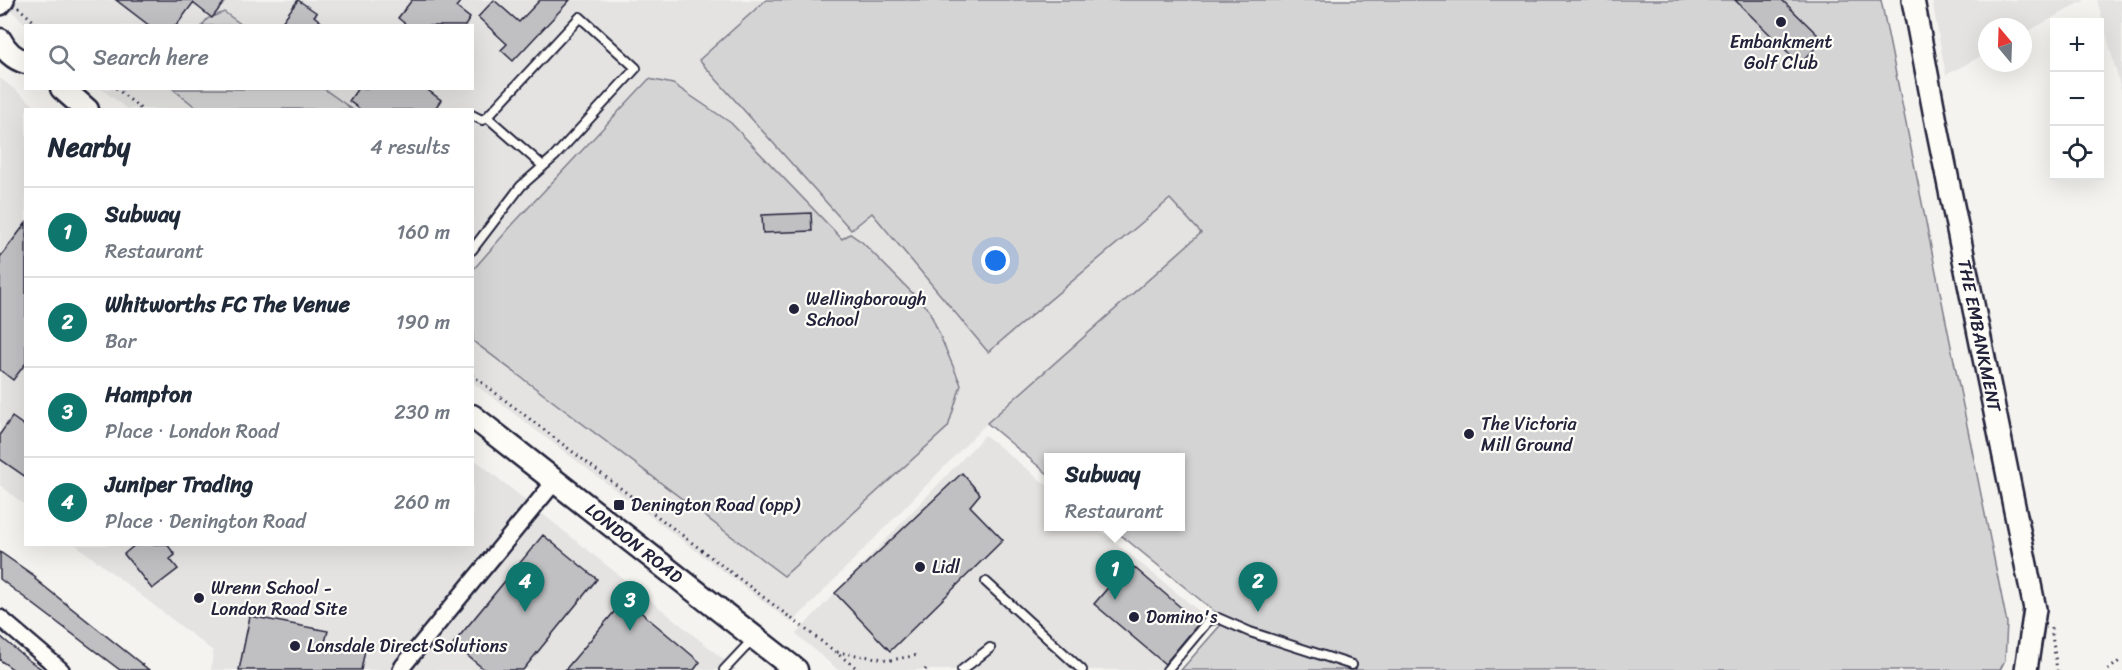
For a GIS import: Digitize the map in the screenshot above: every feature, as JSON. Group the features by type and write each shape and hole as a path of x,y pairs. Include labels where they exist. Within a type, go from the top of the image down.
{"main road":[{"name":"THE EMBANKMENT","path":"1913,0 2035,609 2026,670"},
{"path":"0,33 10,33 24,45"},
{"path":"0,40 4,48 24,61"},
{"path":"64,90 85,108"},
{"name":"LONDON ROAD","path":"474,418 796,670"}],"street":[{"path":"401,670 556,480"},
{"path":"0,618 61,670"}],"lane":[{"path":"474,116 482,120 486,117 580,17 636,68 555,156 521,186 474,247"},
{"path":"486,117 543,166"},
{"path":"986,582 1082,670"},
{"path":"1167,670 1208,621 1218,618 1250,632 1352,665"},
{"path":"724,670 754,637"},
{"path":"962,670 990,648"}],"path":[{"path":"6,3 36,24"},
{"path":"118,90 140,108"},
{"path":"474,377 859,670"},
{"path":"818,640 836,652 890,660 918,655"},
{"path":"2108,670 2122,658"},
{"path":"925,670 928,666"}],"shaded area":[{"name":"Wellingborough School","path":"7,0 1439,0 1311,137 987,423 792,623 474,384 474,108 126,108 103,90 474,90 474,24 26,24 4,4"},
{"path":"766,0 1881,0 2007,623 2005,660 2000,670 1181,670 1225,620 1116,531 1185,531 1185,453 1044,453 1044,471 987,423 1201,233 1170,199 988,352 872,213 851,230 699,60"},
{"path":"1932,0 2085,0 2032,29 2032,18 1978,18 1978,58 1946,75"},
{"path":"2097,0 2122,0 2122,93 2104,26 2104,18 2102,18"},
{"path":"224,12 241,24 203,24 207,19"},
{"path":"0,78 38,108 24,108 24,504 0,485"},
{"path":"649,79 673,84 731,123 842,239 850,234 862,242 929,310 961,385 948,427 784,576 474,342 474,269"},
{"path":"174,90 325,90 351,108 197,108"},
{"path":"985,435 1044,483 1044,531 1101,531 1210,620 1160,670 838,670 796,634"},
{"path":"474,459 737,670 211,670 213,651 77,546 474,546"}],"building":[{"path":"116,0 226,0 212,18 193,3 177,24 147,24"},
{"path":"298,0 317,13 314,16 324,24 280,24"},
{"path":"412,0 462,0 456,7 470,18 466,24 406,24 398,18"},
{"path":"494,0 519,22 540,0 570,0 513,61 501,50 507,44 478,17"},
{"name":"Embankment Golf Club","path":"1735,0 1782,0 1823,40 1800,64"},
{"path":"357,90 428,90 441,100 435,108 358,108 349,101"},
{"path":"811,213 812,231 763,233 762,215"},
{"path":"24,226 24,366 13,380 0,370 0,257"},
{"path":"12,417 24,426 24,476 0,459 0,434"},
{"name":"Lidl","path":"962,473 980,494 970,506 1003,540 890,651 835,593"},
{"path":"543,535 597,579 523,670 485,670 453,644"},
{"path":"134,546 168,546 175,555 170,559 178,569 152,589 124,554"},
{"path":"0,552 36,577 35,579 149,670 120,670 0,579"},
{"path":"1129,563 1199,623 1165,664 1094,604"},
{"path":"625,599 700,662 694,670 565,670"},
{"name":"Lonsdale Direct Solutions","path":"250,616 328,631 325,642 365,650 361,670 239,670"},
{"path":"0,636 43,670 14,670 0,660"}],"place":[{"name":"Embankment Golf Club","path":"1781,22"},
{"name":"Wellingborough School","path":"794,309"},
{"name":"The Victoria Mill Ground","path":"1469,434"},
{"name":"Denington Road (opp)","path":"619,505"},
{"name":"Lidl","path":"920,567"},
{"name":"Wrenn School - London Road Site","path":"199,598"},
{"name":"Subway","path":"1115,600"},
{"name":"Juniper Trading","path":"525,612"},
{"name":"Whitworths FC The Venue","path":"1258,612"},
{"name":"Domino's","path":"1134,617"},
{"name":"Hampton","path":"630,631"},
{"name":"Lonsdale Direct Solutions","path":"295,646"}]}
